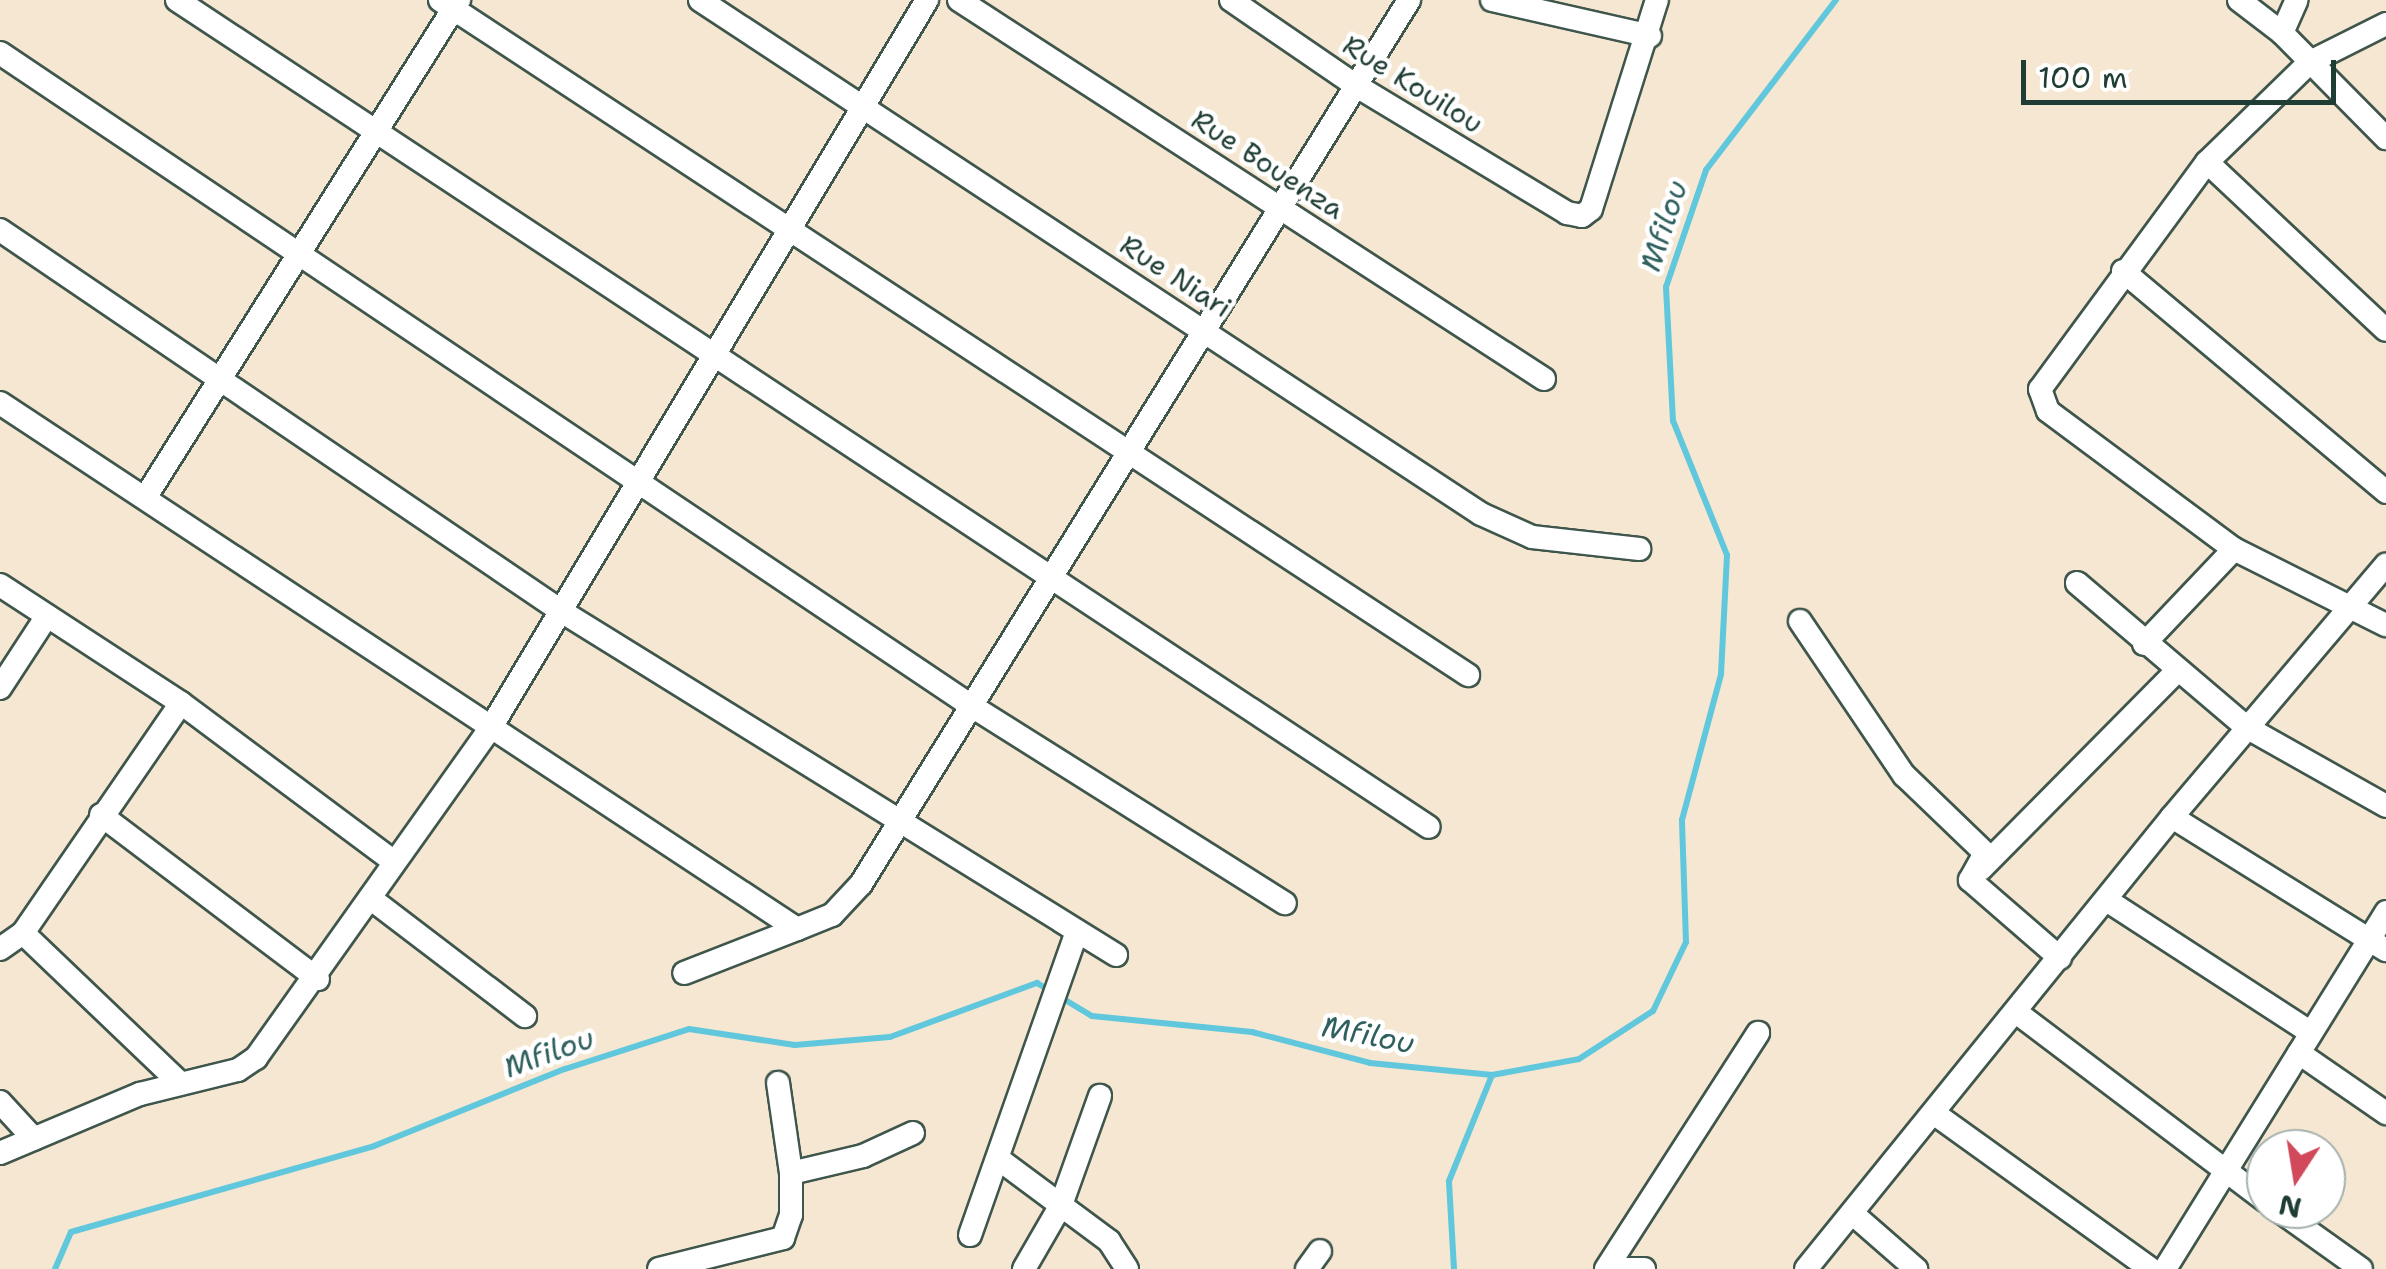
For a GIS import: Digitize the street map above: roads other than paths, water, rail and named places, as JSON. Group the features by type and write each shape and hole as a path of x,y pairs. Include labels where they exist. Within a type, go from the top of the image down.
{"street":[{"path":"177,0 1430,826"},
{"name":"Rue Niari","path":"700,0 861,110 1205,330 1480,514 1532,537 1639,550"},
{"path":"0,1153 179,1082 246,1066 318,979 393,861 490,729 927,0"},
{"name":"Rue Bouenza","path":"959,0 1544,379"},
{"name":"Rue Kouilou","path":"1230,0 1355,85 1566,213 1582,216 1591,209 1650,36"},
{"path":"684,973 832,915 861,884 1409,0"},
{"path":"1492,0 1650,36 1658,0"},
{"path":"2239,0 2282,33 2386,138"},
{"path":"2282,33 2297,0"},
{"path":"145,498 377,132 451,3 787,233 1468,676"},
{"path":"2386,24 2310,62 2206,162 2063,351 2040,388 2041,400 2234,548 2354,604 2386,625"},
{"path":"0,52 970,705 1286,903"},
{"path":"2206,162 2386,330"},
{"path":"0,230 561,610 1116,955"},
{"path":"2123,270 2386,492"},
{"path":"0,403 798,929"},
{"path":"2144,644 2234,548"},
{"path":"1806,1269 2108,901 2172,816 2386,565"},
{"path":"2077,583 2176,672 2246,728 2386,806"},
{"path":"0,585 181,703 393,861"},
{"path":"0,688 47,616"},
{"path":"1800,621 1904,774 1984,853 1970,880"},
{"path":"1970,880 2176,672"},
{"path":"0,949 22,934 181,703"},
{"path":"101,815 318,979"},
{"path":"2172,816 2378,945"},
{"path":"1970,880 2060,958"},
{"path":"370,898 525,1016"},
{"path":"2108,901 2305,1043 2386,1113"},
{"path":"2165,1269 2228,1174 2305,1043 2378,945 2386,912"},
{"path":"970,1236 1055,1004 1077,931"},
{"path":"22,934 179,1082"},
{"path":"2016,1012 2246,1187"},
{"path":"1606,1269 1758,1032"},
{"path":"659,1269 783,1238 791,1215 790,1173 778,1083"},
{"path":"1024,1269 1061,1204 1100,1096"},
{"path":"0,1102 34,1139"},
{"path":"1935,1114 2150,1269"},
{"path":"790,1173 864,1156 913,1133"},
{"path":"1000,1160 1109,1241 1127,1269"},
{"path":"1853,1214 1916,1269"},
{"path":"2305,1229 2361,1269"},
{"path":"1623,1269 1644,1269"}],"waterway":[{"name":"Mfilou","path":"55,1269 71,1232 374,1146 565,1069 689,1029 795,1045 890,1037 1037,983 1092,1016 1252,1032 1370,1063 1492,1075 1579,1059 1653,1011 1686,942 1682,820 1721,674 1727,555 1673,421 1666,287 1706,170 1836,0"},
{"path":"1454,1269 1449,1181 1492,1075"}]}
